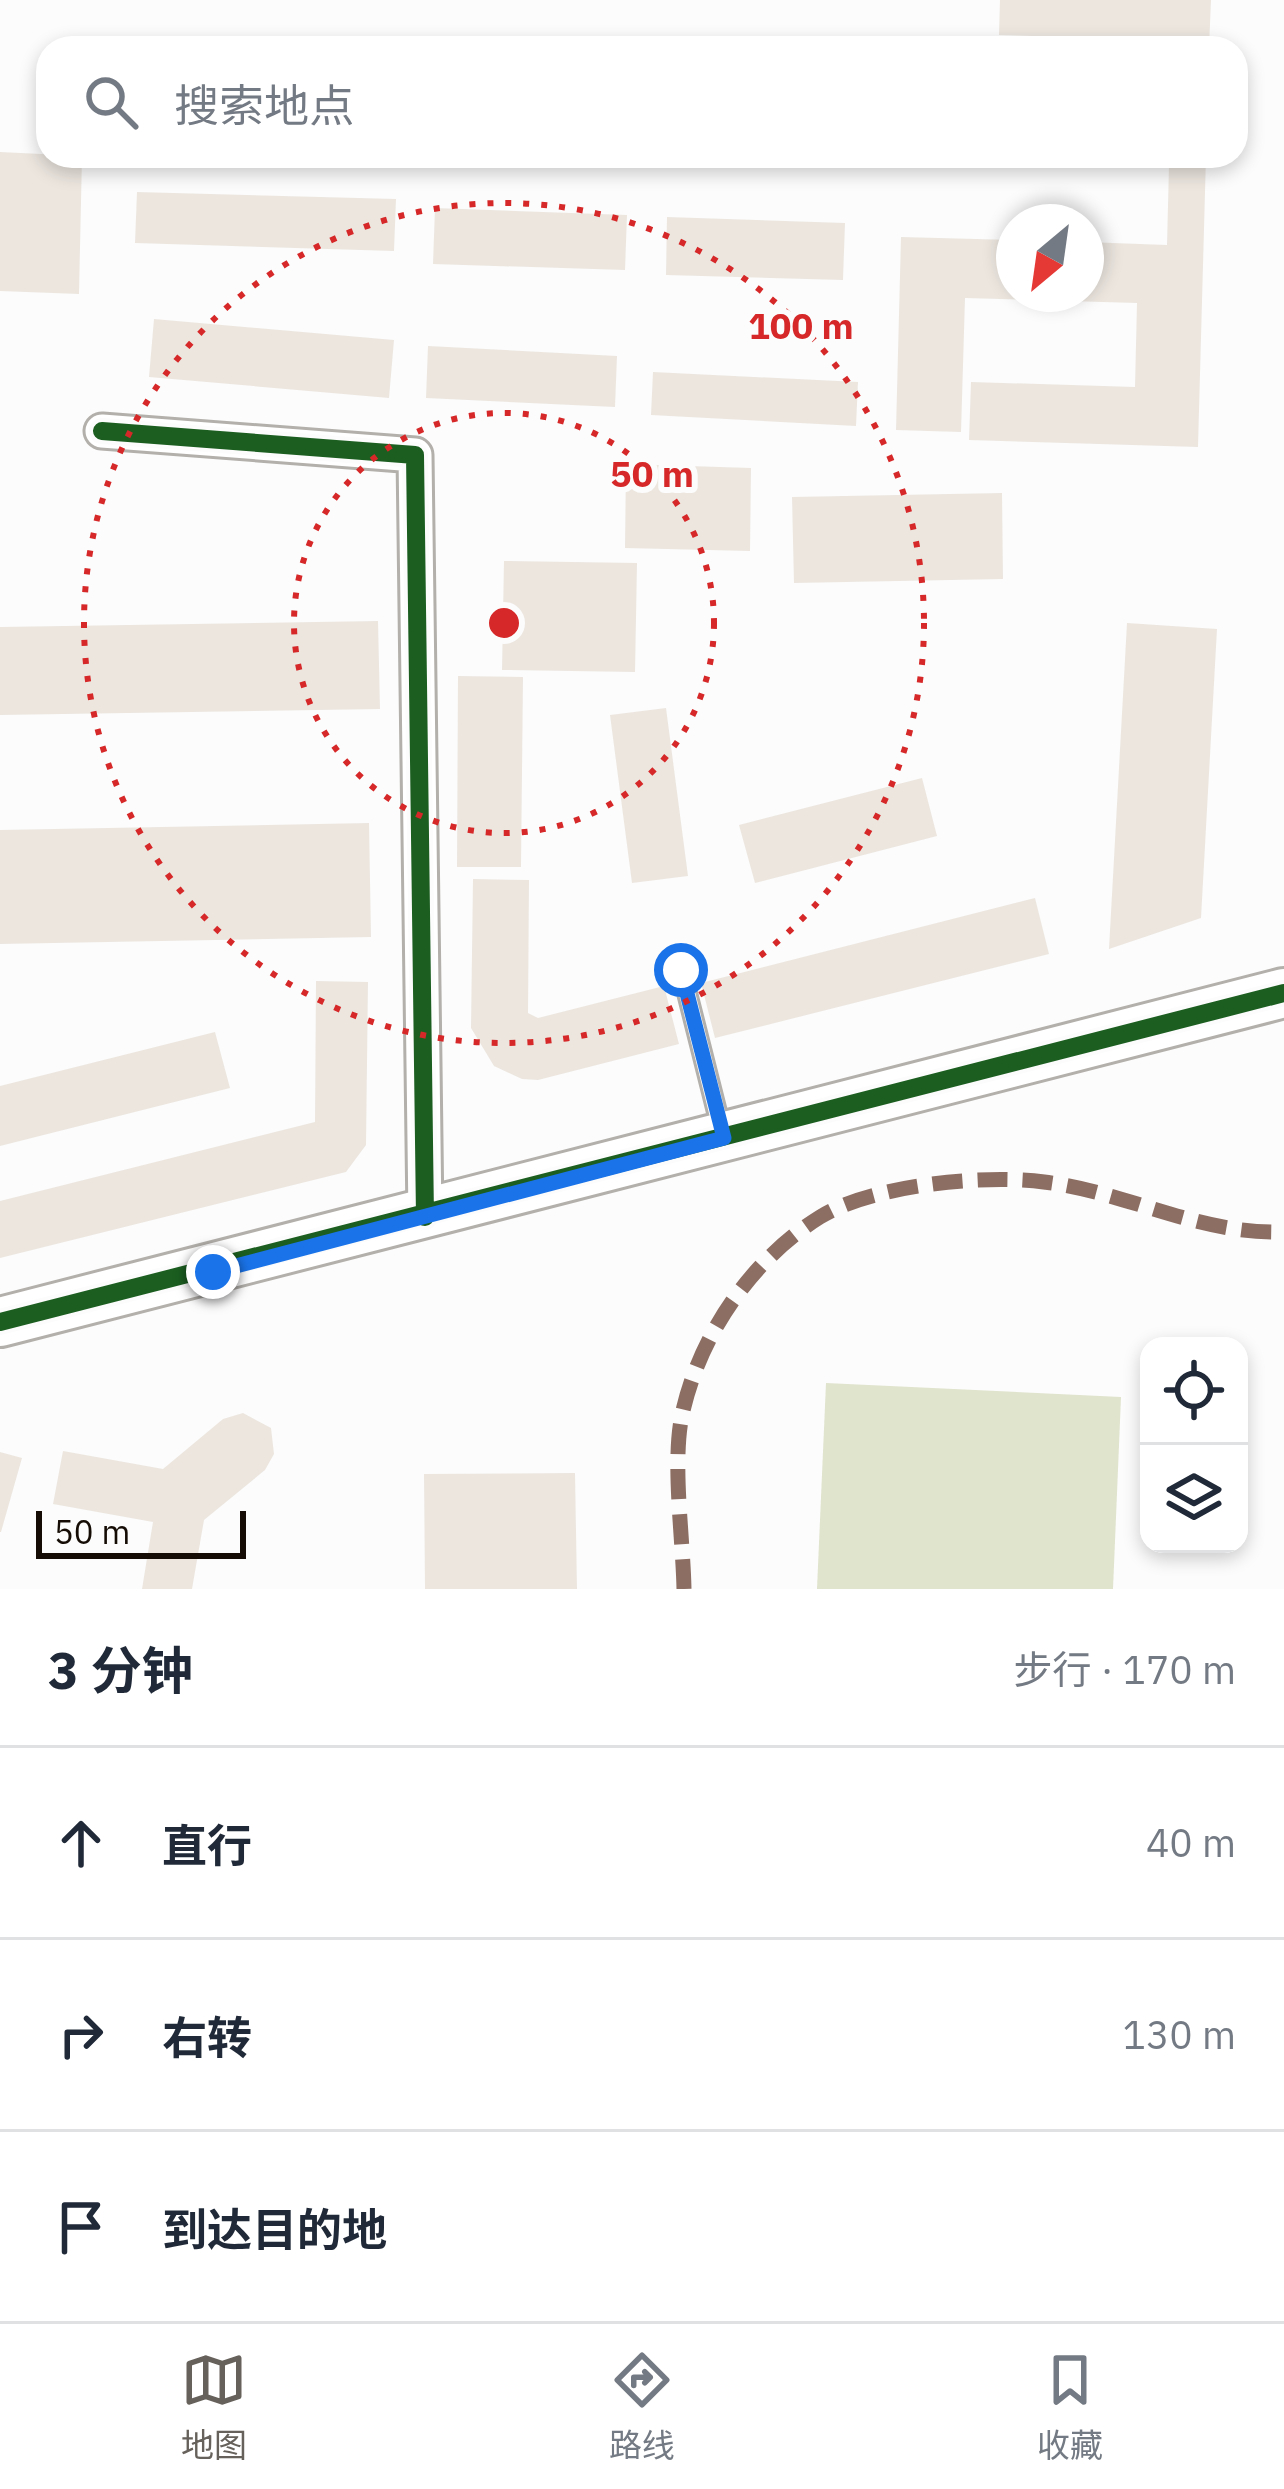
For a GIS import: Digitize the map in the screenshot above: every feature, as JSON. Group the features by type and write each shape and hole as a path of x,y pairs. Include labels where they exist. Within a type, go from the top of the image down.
{"street":[{"path":"101,431 415,455 425,1217"},
{"path":"0,1322 425,1217 1284,993"}],"lane":[{"path":"681,970 724,1138"}],"green space":[{"path":"826,1383 1121,1397 1113,1589 817,1589"}],"building":[{"path":"1000,0 1211,0 1210,36 999,35"},
{"path":"0,152 36,154 36,168 82,168 79,294 0,291"},
{"path":"1169,168 1206,168 1198,447 969,440 971,382 1135,387 1137,303 1104,302 1104,243 1167,245"},
{"path":"137,192 396,199 394,251 135,243"},
{"path":"435,208 627,215 625,270 433,264"},
{"path":"667,217 845,223 843,280 666,275"},
{"path":"901,237 996,240 996,299 965,298 961,432 896,430"},
{"path":"154,319 394,340 389,398 149,377"},
{"path":"428,346 617,356 615,407 426,398"},
{"path":"653,372 858,382 856,426 651,415"},
{"path":"626,464 751,468 750,551 625,548"},
{"path":"1002,493 1003,579 794,583 792,497"},
{"path":"504,561 637,563 635,672 502,670"},
{"path":"378,621 380,709 0,715 0,627"},
{"path":"1127,623 1217,629 1201,918 1109,949"},
{"path":"458,676 523,677 521,867 457,867"},
{"path":"666,708 688,876 632,883 610,715"},
{"path":"922,778 937,836 755,883 739,825"},
{"path":"369,823 371,937 0,944 0,830"},
{"path":"473,879 529,880 528,1013 538,1018 664,986 679,1044 538,1080 522,1079 494,1066 471,1028"},
{"path":"1035,898 1049,954 715,1038 701,983"},
{"path":"316,981 368,982 366,1145 346,1172 0,1258 0,1201 315,1122"},
{"path":"215,1032 230,1088 0,1146 0,1086"},
{"path":"243,1413 271,1428 274,1454 265,1470 204,1520 192,1589 142,1589 153,1522 53,1504 63,1451 163,1469 223,1419"},
{"path":"0,1452 22,1458 1,1532 0,1532"},
{"path":"575,1473 577,1589 425,1589 424,1474"}],"marked path":[{"path":"684,1589 678,1455 690,1386 715,1329 750,1278 820,1217 868,1197 929,1184 1020,1180 1075,1187 1222,1227 1284,1232"}],"cycle path":[{"path":"102,431 415,455 425,1217"},
{"path":"0,1322 1284,993"}],"route":[{"path":"213,1272 724,1138 681,970"}]}
